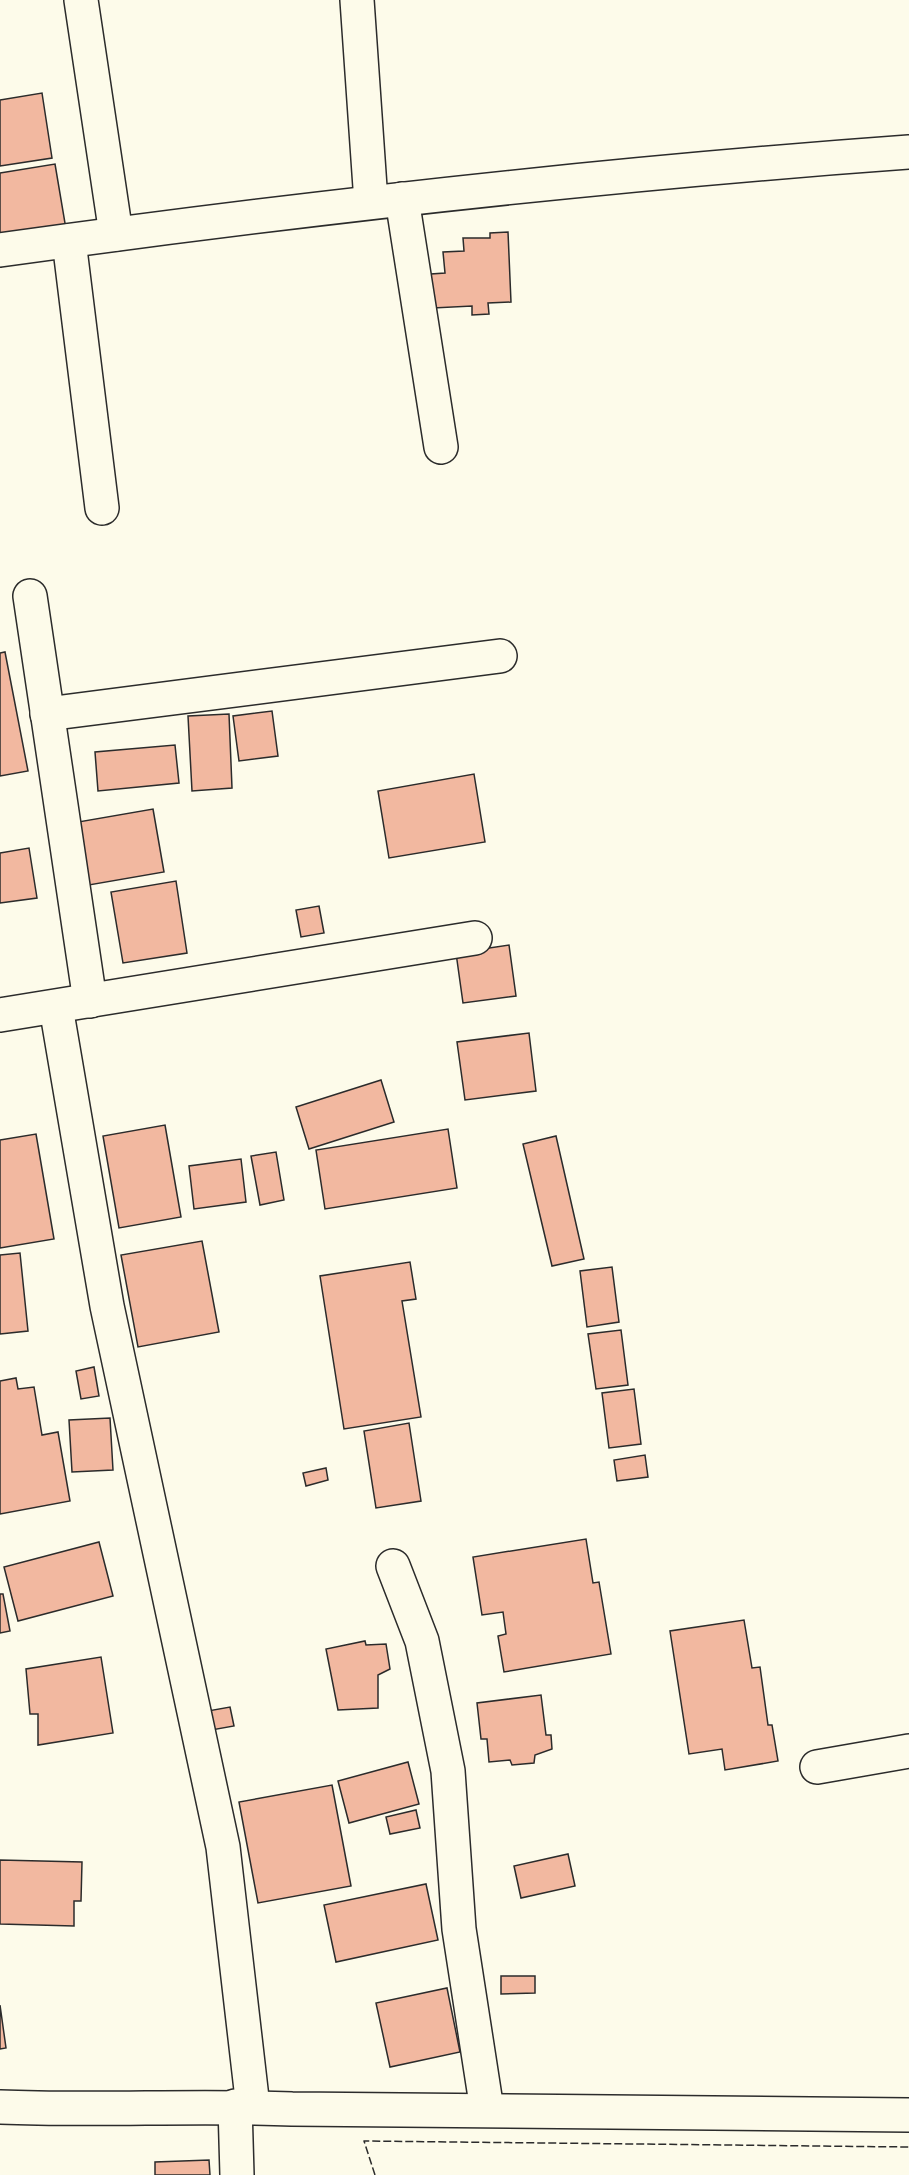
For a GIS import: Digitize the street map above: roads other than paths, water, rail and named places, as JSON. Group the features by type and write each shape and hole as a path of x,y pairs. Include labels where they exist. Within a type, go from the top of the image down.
{"street":[{"path":"81,0 116,234"},
{"path":"357,0 387,200 441,447"},
{"path":"0,250 387,200 767,163 909,153"},
{"path":"69,241 102,508"},
{"path":"30,596 90,1001"},
{"path":"47,714 500,656"},
{"path":"0,1015 475,938"},
{"path":"56,1007 107,1306 223,1847 244,2107 237,2175"},
{"path":"393,1566 422,1641 448,1771 459,1929 487,2110"},
{"path":"817,1767 909,1751"},
{"path":"0,2107 244,2107 909,2115"}]}
